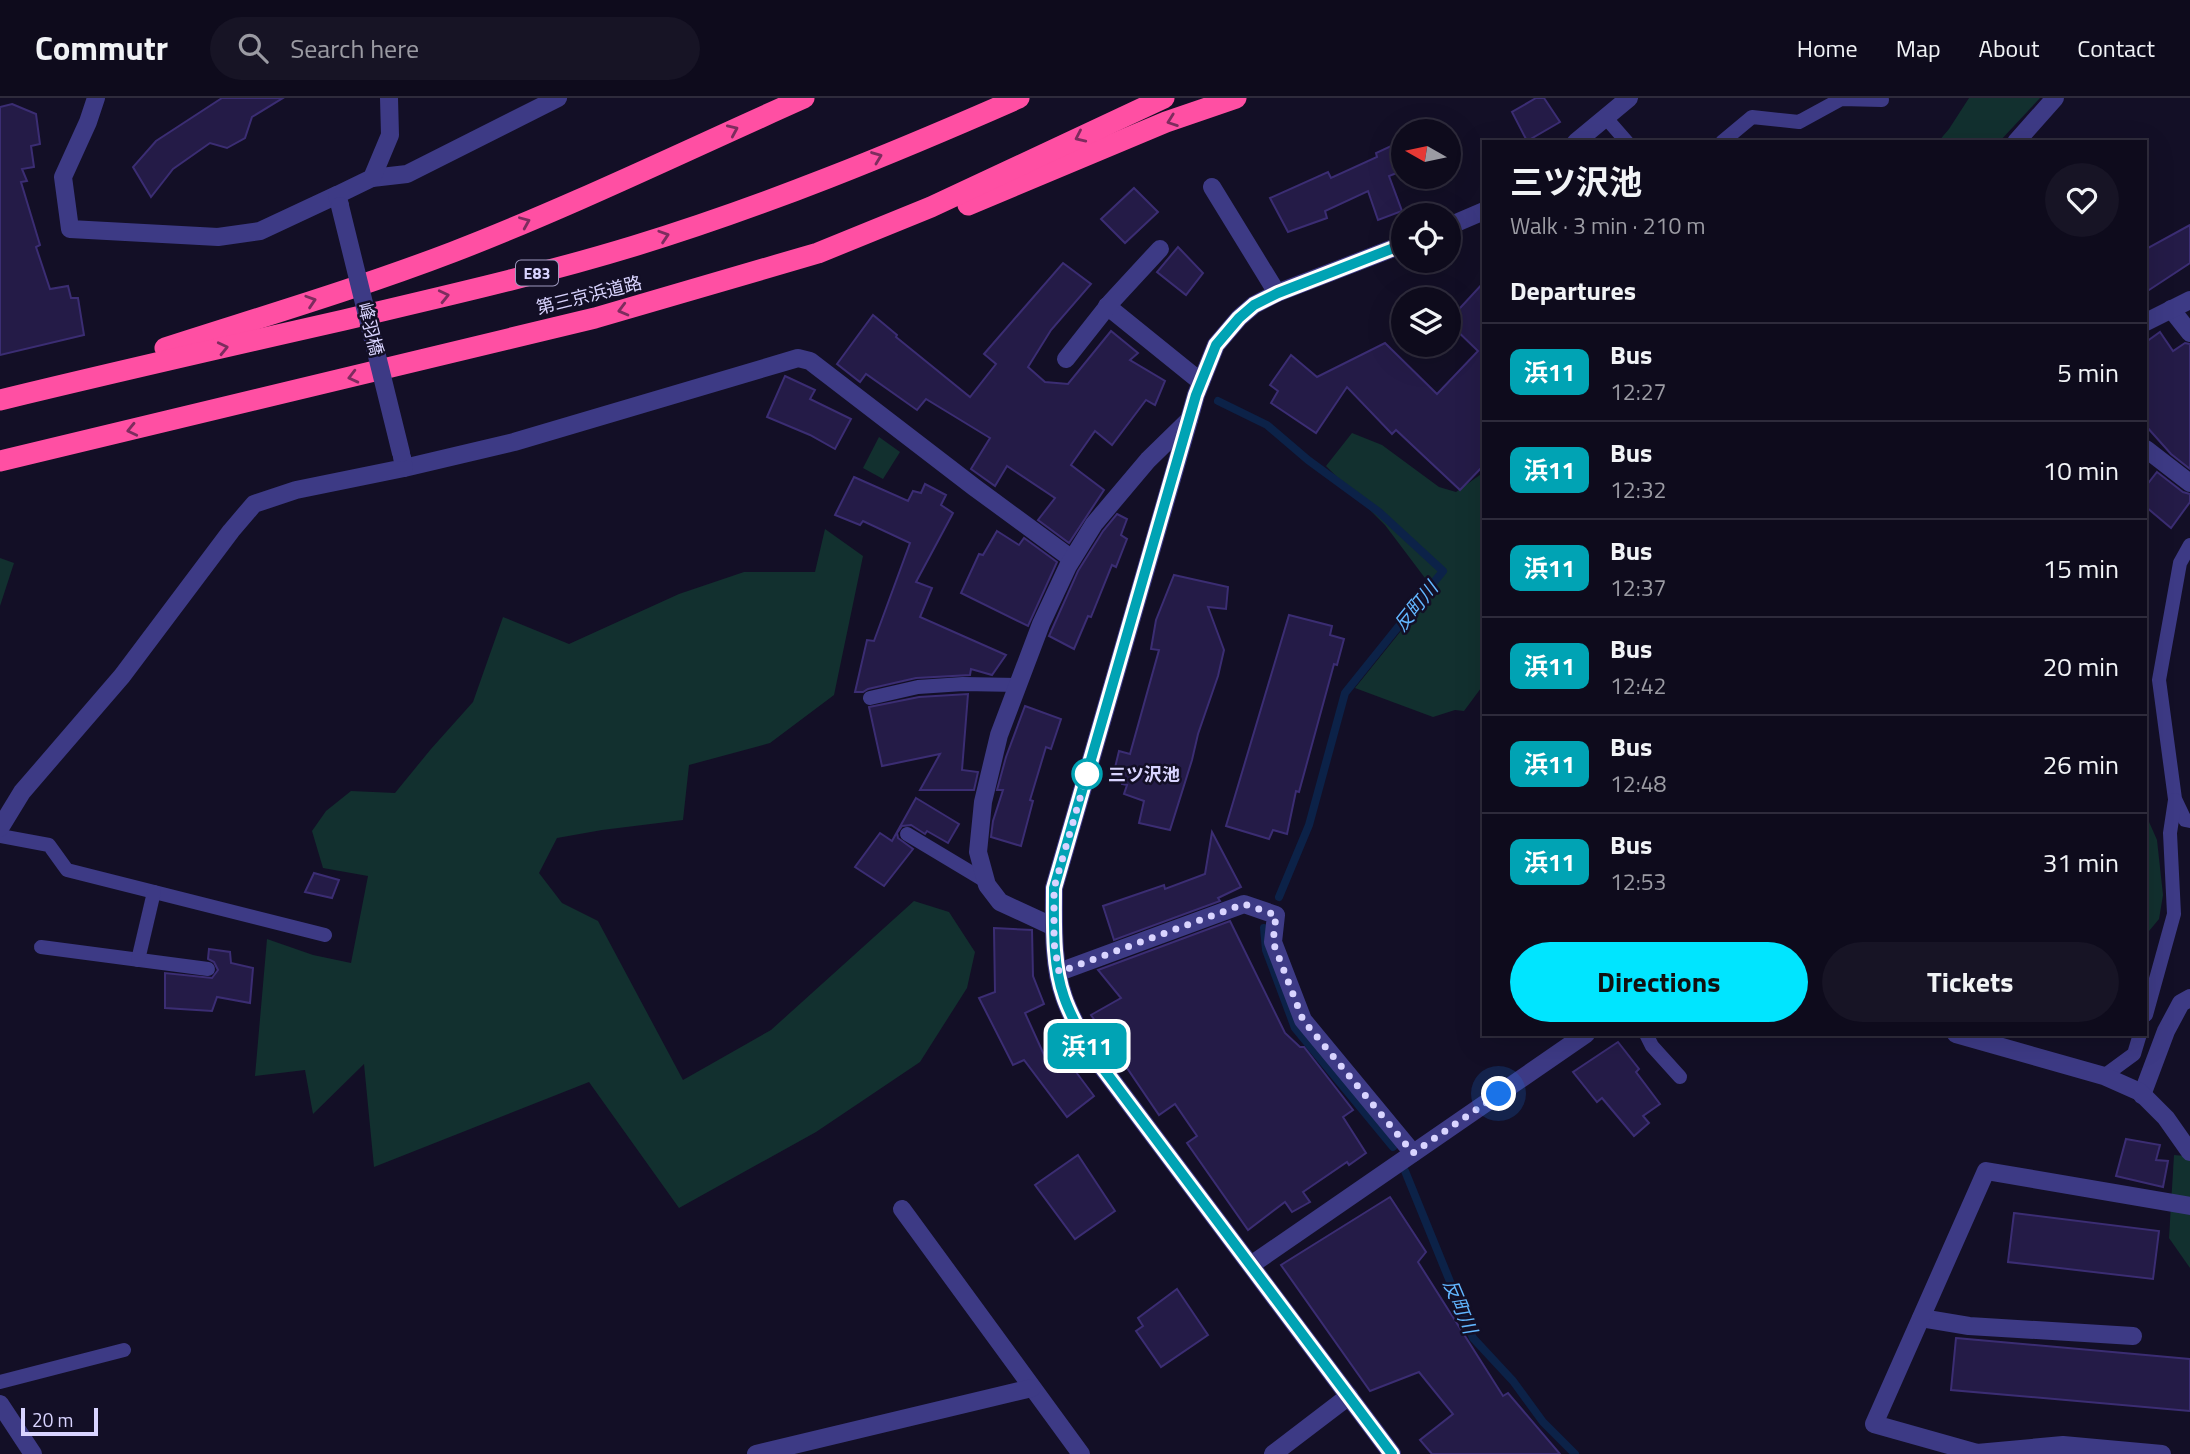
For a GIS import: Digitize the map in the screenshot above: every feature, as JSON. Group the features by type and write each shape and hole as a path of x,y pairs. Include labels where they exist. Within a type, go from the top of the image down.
{"highway":[{"name":"E83","path":"37,391 452,252 804,98"},
{"name":"第三京浜道路","path":"0,400 457,293 635,246 801,187 939,133 1019,98"},
{"name":"第三京浜道路","path":"0,461 568,325 818,253 931,207 1164,98"},
{"path":"688,292 822,261 936,218 1166,122 1236,98"}],"street":[{"path":"96,98 63,177 70,229 218,237 260,231 339,200 372,178 407,174 558,98"},
{"path":"372,178 390,135 389,98"},
{"path":"2020,140 2055,98"},
{"path":"1578,140 1627,99"},
{"path":"1212,187 1278,293"},
{"name":"峰羽橋","path":"339,200 402,461"},
{"path":"1461,221 1482,212"},
{"path":"1066,359 1107,306 1160,249"},
{"path":"1391,249 1254,305 1216,345 1189,420 1054,888 1054,943 1063,996 1090,1051 1392,1454"},
{"path":"2147,321 2190,300"},
{"path":"1107,306 1201,382"},
{"path":"2171,309 2190,333"},
{"path":"0,828 22,792 122,676 230,531 254,504 402,461 514,442 798,358 810,361 1073,559"},
{"path":"1054,927 1000,902 987,882 978,852 983,802 999,735 1041,624 1073,559 1094,524 1148,460 1189,420"},
{"path":"2147,450 2190,483"},
{"path":"1059,972 1244,904 1276,915 1273,942 1303,1020 1413,1153"},
{"path":"2142,1095 2166,1031 2181,1003 2190,998"},
{"path":"1251,1265 1583,1036"},
{"path":"1963,1036 2105,1076 2142,1095 2166,1118 2190,1152"},
{"path":"2162,1454 2063,1445 2036,1451 1977,1453 1874,1424 1986,1171 2190,1206"},
{"path":"902,1209 1081,1454"},
{"path":"1921,1318 1969,1326 2133,1336"},
{"path":"756,1454 1032,1388"},
{"path":"1273,1454 1349,1396"},
{"path":"0,1404 33,1454"}],"lane":[{"path":"1724,140 1752,117 1799,122 1841,99 1882,100"},
{"path":"1606,118 1624,140"},
{"path":"2147,1011 2174,914 2170,833 2175,799 2159,680 2180,563 2190,545"},
{"path":"870,698 918,687 1018,685"},
{"path":"2175,799 2185,820 2190,821"},
{"path":"907,834 987,882"},
{"path":"0,836 49,845 67,870 325,935"},
{"path":"138,960 154,892"},
{"path":"41,947 208,968"},
{"path":"1647,1036 1652,1046 1680,1077"},
{"path":"2105,1076 2134,1054 2139,1036"},
{"path":"0,1382 124,1350"}],"green space":[{"path":"1969,98 2040,98 2001,140 1940,140"},
{"path":"1352,433 1382,445 1439,487 1456,492 1482,473 1482,687 1464,711 1455,710 1433,717 1355,688 1434,590 1385,525 1326,466"},
{"path":"879,437 900,452 883,479 863,468"},
{"path":"825,529 863,556 834,695 770,743 689,765 683,820 557,838 539,873 562,903 598,921 683,1080 771,1030 914,901 949,912 975,952 967,988 920,1062 816,1132 679,1208 589,1082 374,1167 364,1064 313,1114 305,1070 255,1076 267,939 313,955 351,963 368,876 323,868 312,831 326,811 351,791 395,793 473,702 503,617 569,644 679,594 744,572 815,572"},
{"path":"0,558 14,563 0,606"},
{"path":"2147,817 2157,840 2163,895 2159,919 2149,931 2147,946"},
{"path":"2174,1155 2185,1156 2190,1161 2190,1268 2169,1238"}],"building":[{"path":"222,98 283,98 252,117 245,138 227,148 210,143 173,169 151,197 133,167 156,141"},
{"path":"1536,98 1544,98 1560,122 1526,140 1512,112"},
{"path":"12,104 36,114 40,144 31,146 34,167 22,169 27,181 21,182 40,245 36,247 50,289 68,286 71,298 78,298 84,335 0,355 0,107"},
{"path":"1391,146 1389,176 1391,189 1394,189 1399,203 1391,203 1391,215 1378,220 1368,191 1325,211 1327,218 1288,232 1270,198 1328,172 1331,178 1377,157 1376,153"},
{"path":"1134,188 1158,212 1125,243 1101,219"},
{"path":"2190,225 2190,263 2147,291 2147,248"},
{"path":"1178,247 1203,273 1186,295 1157,272"},
{"path":"1063,263 1091,284 1051,330 1028,367 1045,382 1068,384 1111,331 1138,353 1130,360 1165,381 1155,405 1146,400 1112,445 1095,431 1071,465 1104,490 1069,543 1038,520 1055,498 1007,466 995,486 971,469 990,438 926,399 917,410 866,374 860,382 837,364 873,315 970,397 996,364 984,354"},
{"path":"1482,284 1482,467 1460,490 1396,430 1392,434 1347,387 1316,433 1271,403 1278,391 1270,385 1291,355 1317,377 1385,343 1391,349 1391,357 1399,357 1437,394 1478,351 1461,335 1461,307"},
{"path":"2160,332 2173,351 2185,343 2190,344 2190,469 2171,454 2147,427 2147,341"},
{"path":"785,376 815,390 810,399 851,419 835,449 767,417"},
{"path":"2157,472 2183,492 2190,494 2190,502 2171,528 2147,508 2147,485"},
{"path":"854,477 908,501 913,491 921,493 925,484 946,495 941,505 953,513 916,582 932,588 920,617 1006,655 992,675 971,669 970,675 916,678 855,692 867,640 874,641 910,543 863,521 860,525 835,515"},
{"path":"1117,514 1127,519 1121,535 1127,539 1116,567 1112,565 1091,617 1088,616 1074,649 1049,636 1078,571"},
{"path":"997,531 1019,545 1024,538 1057,562 1028,626 961,593 979,554 983,555"},
{"path":"1174,575 1228,587 1226,609 1208,607 1224,650 1170,830 1139,823 1144,801 1124,794 1127,785 1122,784 1122,779 1113,776 1119,751 1130,754 1159,650 1151,649 1156,620"},
{"path":"1289,615 1332,626 1330,635 1344,639 1337,665 1334,664 1299,792 1296,791 1287,834 1273,830 1269,839 1226,826"},
{"path":"968,694 962,770 978,772 974,790 920,790 940,754 882,766 869,707 919,697"},
{"path":"1025,706 1061,719 1051,749 1046,747 1030,800 1033,801 1021,846 991,837 1003,790 997,790"},
{"path":"916,798 959,824 948,843 911,825 902,826 897,833 898,838 913,849 884,886 855,867 880,833 892,841"},
{"path":"1212,832 1241,887 1218,898 1220,901 1114,940 1103,906 1164,885 1165,889 1205,874"},
{"path":"314,873 339,880 332,898 305,892"},
{"path":"1230,921 1285,1033 1300,1047 1304,1047 1353,1110 1343,1117 1366,1153 1349,1165 1347,1162 1303,1192 1310,1202 1292,1212 1285,1202 1248,1230 1187,1143 1197,1136 1175,1104 1159,1115 1091,1015 1121,998 1098,970"},
{"path":"994,928 1032,930 1033,976 1044,1004 1025,1013 1045,1057 1058,1048 1094,1096 1067,1117 1024,1060 1013,1065 979,998 995,992"},
{"path":"209,949 230,952 231,963 253,968 250,1003 217,997 212,1011 165,1008 165,973 212,978 218,970 214,962 208,959"},
{"path":"1618,1042 1639,1069 1636,1072 1660,1104 1643,1116 1649,1123 1634,1136 1602,1098 1597,1102 1573,1072"},
{"path":"2126,1139 2160,1145 2156,1160 2168,1161 2163,1187 2116,1176"},
{"path":"1078,1155 1115,1211 1075,1239 1035,1185"},
{"path":"1390,1197 1426,1252 1418,1262 1503,1396 1508,1393 1560,1454 1432,1454 1420,1440 1453,1414 1419,1372 1370,1391 1281,1265"},
{"path":"2014,1213 2159,1231 2153,1279 2008,1262"},
{"path":"1177,1289 1208,1335 1161,1367 1136,1331 1143,1326 1138,1318"},
{"path":"1956,1338 2190,1359 2190,1411 1951,1390"}],"waterway":[{"name":"反町川","path":"1218,401 1267,425 1308,460 1379,512 1443,571 1345,693 1309,825 1279,897"},
{"name":"反町川","path":"1264,928 1266,950 1295,1028 1393,1147"},
{"name":"反町川","path":"1405,1171 1473,1338 1513,1381 1543,1422 1575,1454"}],"bus line":[{"name":"浜11","path":"1391,249 1254,305 1216,345 1196,395 1054,888 1054,943 1063,996 1090,1051 1392,1454"}],"place":[{"name":"三ツ沢池","path":"1087,774"}],"route":[{"path":"1087,774 1054,888 1054,943 1059,972 1244,904 1276,915 1273,942 1303,1020 1413,1153 1499,1094"}]}
